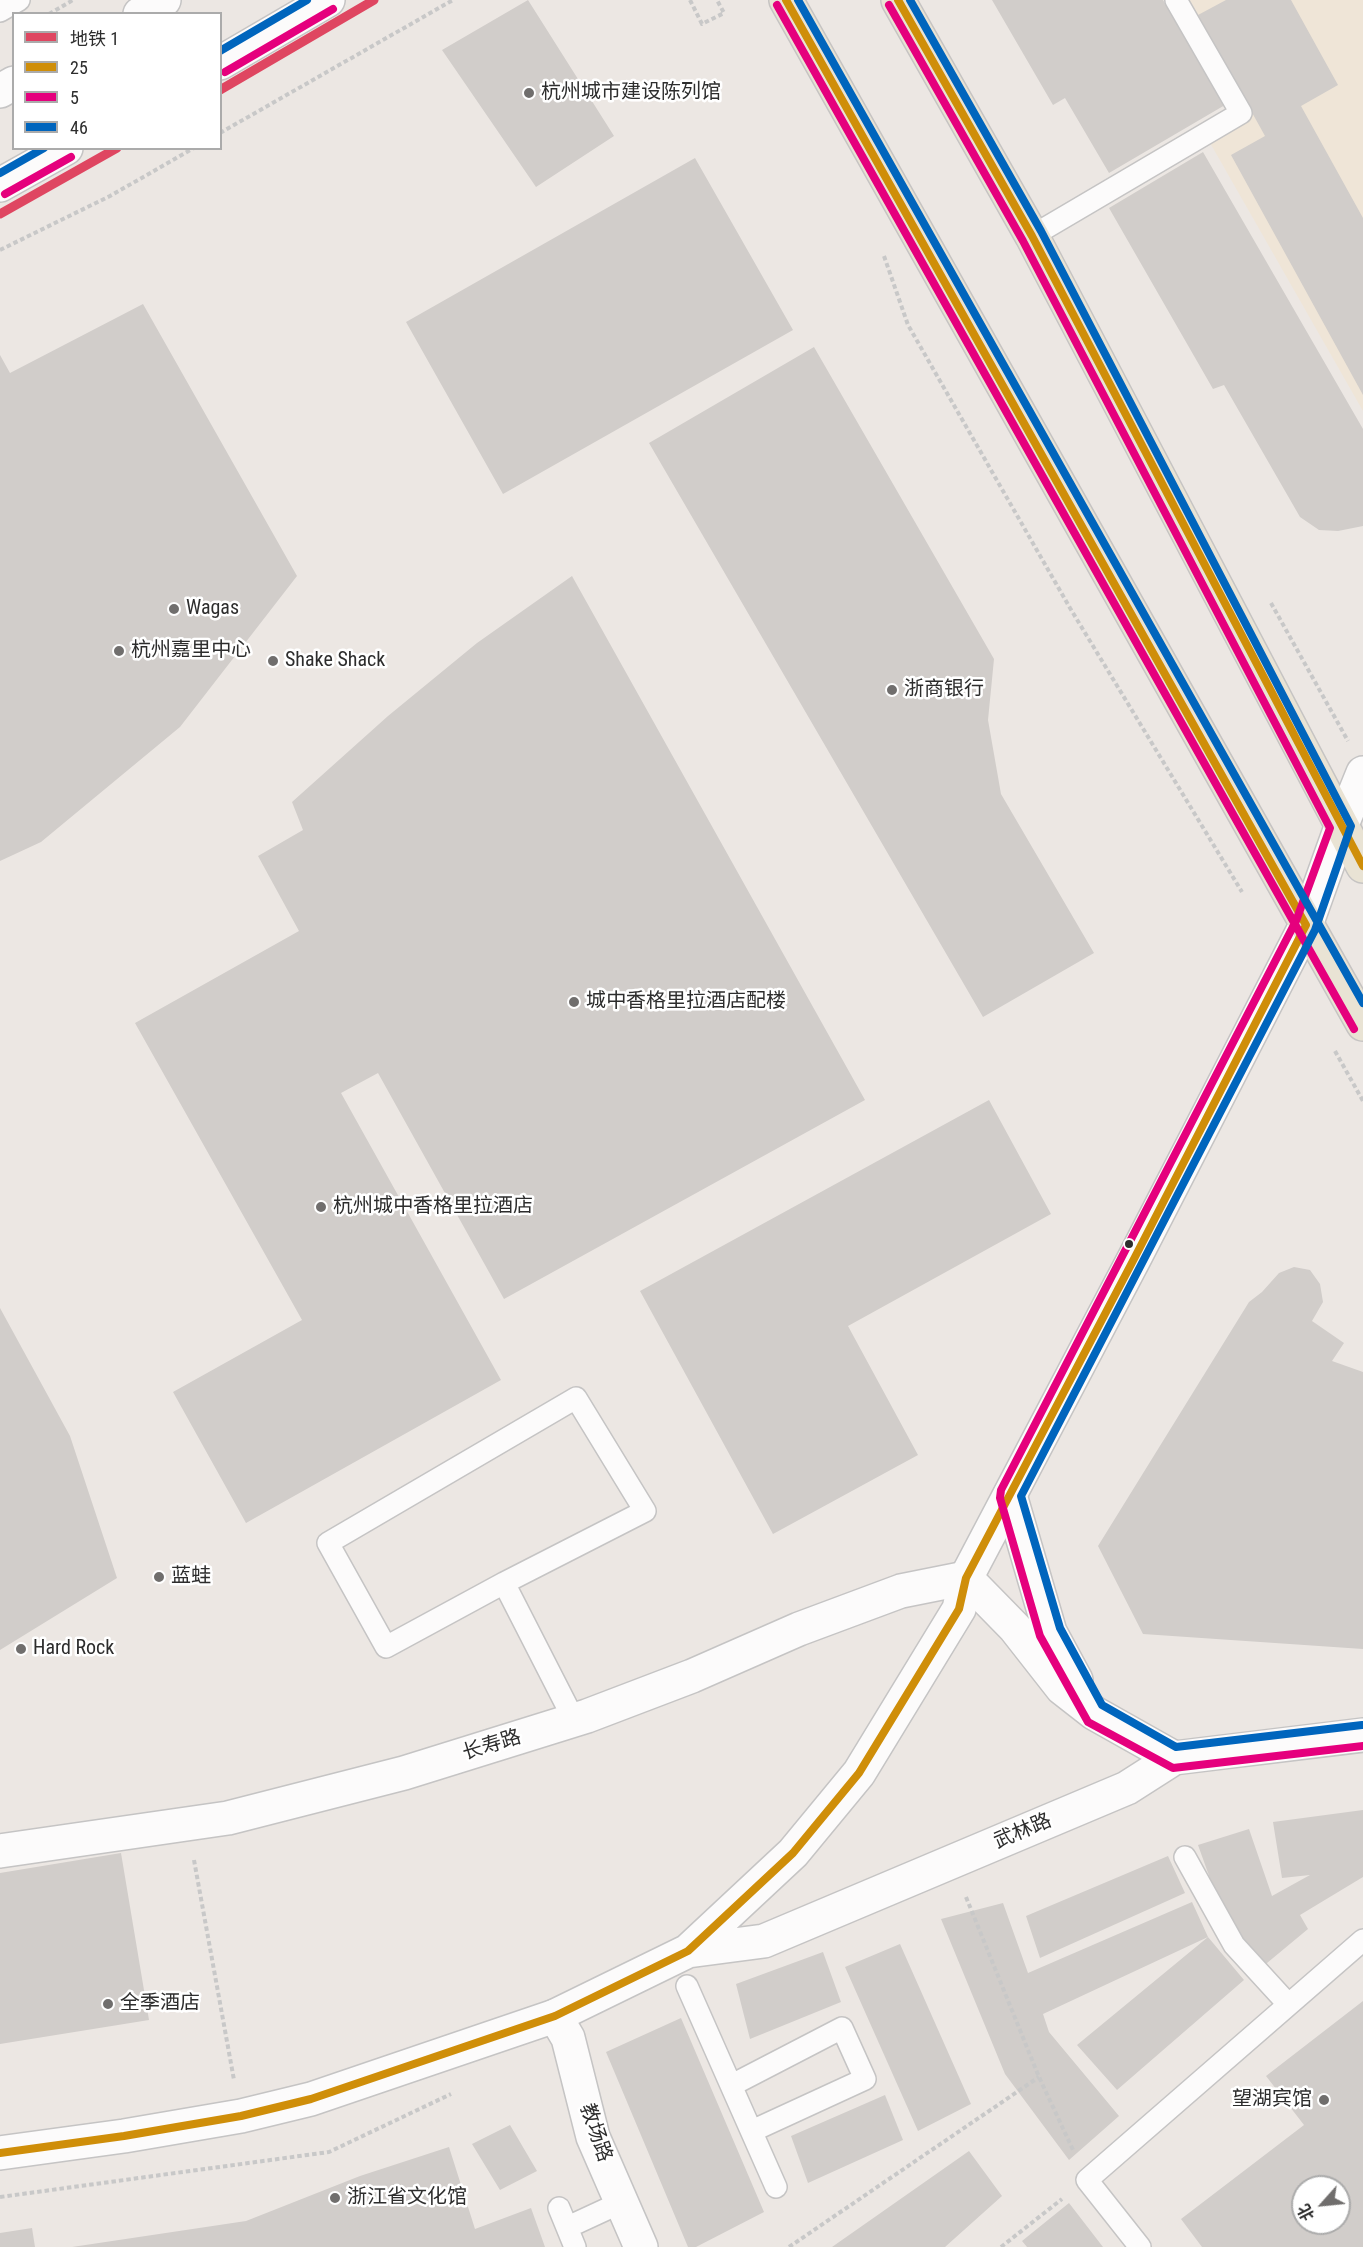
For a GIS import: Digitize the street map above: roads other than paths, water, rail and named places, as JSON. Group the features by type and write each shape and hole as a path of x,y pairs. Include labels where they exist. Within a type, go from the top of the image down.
{"main road":[{"path":"786,0 1363,1024"},
{"path":"898,0 1032,236 1363,866"}],"street":[{"path":"143,12 164,0"},
{"path":"222,62 328,0"},
{"path":"0,185 62,150"},
{"name":"武林路","path":"0,2153 124,2136 241,2116 312,2099 555,2016 688,1951 793,1853 859,1773 959,1610 966,1578 1306,925 1363,773"},
{"path":"1010,1495 1050,1632 1094,1713"},
{"path":"966,1578 1015,1628 1062,1688 1094,1713 1174,1758"},
{"name":"长寿路","path":"0,1851 228,1818 404,1773 574,1720 692,1676 799,1629 901,1591 966,1578"},
{"name":"武林路","path":"688,1951 764,1941 1127,1788 1174,1758 1363,1735"},
{"name":"教场路","path":"555,2016 568,2038 593,2137 641,2247"}],"lane":[{"path":"0,11 20,0"},
{"path":"1032,236 1241,113 1176,0"},
{"path":"576,1398 645,1511 504,1583 387,1647 328,1543 576,1398"},
{"path":"504,1583 574,1720"},
{"path":"1185,1857 1234,1945 1288,2004"},
{"path":"1140,2247 1087,2180 1363,1940"},
{"path":"687,1986 776,2187"},
{"path":"732,2085 842,2028 865,2079 752,2131"},
{"path":"575,2247 563,2218 622,2202"}],"metro line":[{"name":"1","path":"222,89 374,0"},
{"name":"1","path":"0,214 113,150"}],"place":[{"name":"杭州城市建设陈列馆","path":"529,93"},
{"name":"Wagas","path":"174,609"},
{"name":"杭州嘉里中心","path":"119,651"},
{"name":"Shake Shack","path":"273,661"},
{"name":"浙商银行","path":"892,690"},
{"name":"城中香格里拉酒店配楼","path":"574,1002"},
{"name":"杭州城中香格里拉酒店","path":"321,1207"},
{"name":"蓝蛙","path":"159,1577"},
{"name":"Hard Rock","path":"21,1649"},
{"name":"全季酒店","path":"108,2004"},
{"name":"望湖宾馆","path":"1324,2100"},
{"name":"浙江省文化馆","path":"335,2198"}]}
